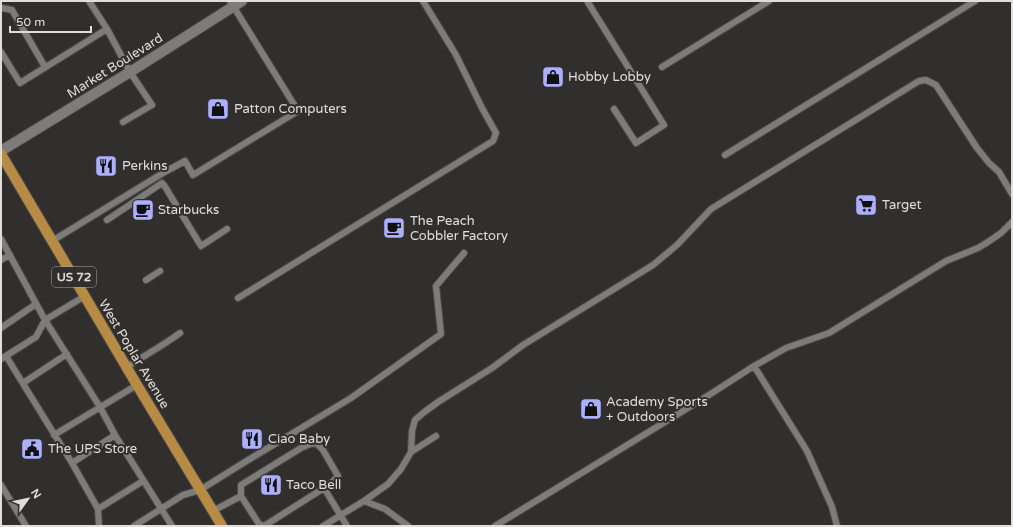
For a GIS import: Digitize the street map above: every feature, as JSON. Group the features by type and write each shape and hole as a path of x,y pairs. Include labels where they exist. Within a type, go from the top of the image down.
{"main road":[{"name":"West Poplar Avenue","path":"1,152 137,385 222,526"}],"street":[{"name":"Market Boulevard","path":"1,152 130,72 231,4 242,1"}],"lane":[{"path":"89,1 107,29 130,72 152,105 123,122"},
{"path":"238,298 493,141 496,133 456,55 423,1"},
{"path":"587,1 664,125 636,143 614,109"},
{"path":"662,67 769,1"},
{"path":"725,155 975,1"},
{"path":"52,241 185,161 194,175 298,111 231,4"},
{"path":"1,8 12,10 45,67"},
{"path":"1,52 20,83 107,29"},
{"path":"411,452 412,431 416,420 422,413 492,368 523,344 653,265 677,245 711,209 919,81 926,80 936,85 977,148 989,163 999,172 1012,194"},
{"path":"107,220 162,183 201,246 227,229"},
{"path":"495,526 710,395 754,366 786,348 829,333 946,261 978,248 988,242 1001,233 1012,222"},
{"path":"1,239 45,320 172,526"},
{"path":"134,526 183,495 200,490 351,398 441,334 436,286 464,252"},
{"path":"1,260 10,255"},
{"path":"146,280 160,271"},
{"path":"85,296 45,320 36,337 3,357 23,383 72,463 98,509 99,526"},
{"path":"1,328 36,304"},
{"path":"127,367 180,333"},
{"path":"23,383 67,354"},
{"path":"754,366 807,451 832,507 837,526"},
{"path":"54,435 137,385"},
{"path":"72,463 115,435"},
{"path":"324,526 388,484 401,469 411,452 436,436"},
{"path":"316,443 323,450 338,476 324,488 264,526 259,524 241,496 241,485 301,448 316,443"},
{"path":"98,509 143,481"},
{"path":"1,485 26,526"},
{"path":"324,488 347,526"},
{"path":"213,511 241,496"},
{"path":"364,501 385,509 408,526"}],"place":[{"name":"Hobby Lobby","path":"553,77"},
{"name":"Patton Computers","path":"218,109"},
{"name":"Perkins","path":"106,166"},
{"name":"Target","path":"866,205"},
{"name":"Starbucks","path":"143,210"},
{"name":"The Peach Cobbler Factory","path":"394,228"},
{"name":"Academy Sports + Outdoors","path":"591,409"},
{"name":"Ciao Baby","path":"252,439"},
{"name":"The UPS Store","path":"32,449"},
{"name":"Taco Bell","path":"271,485"}]}
